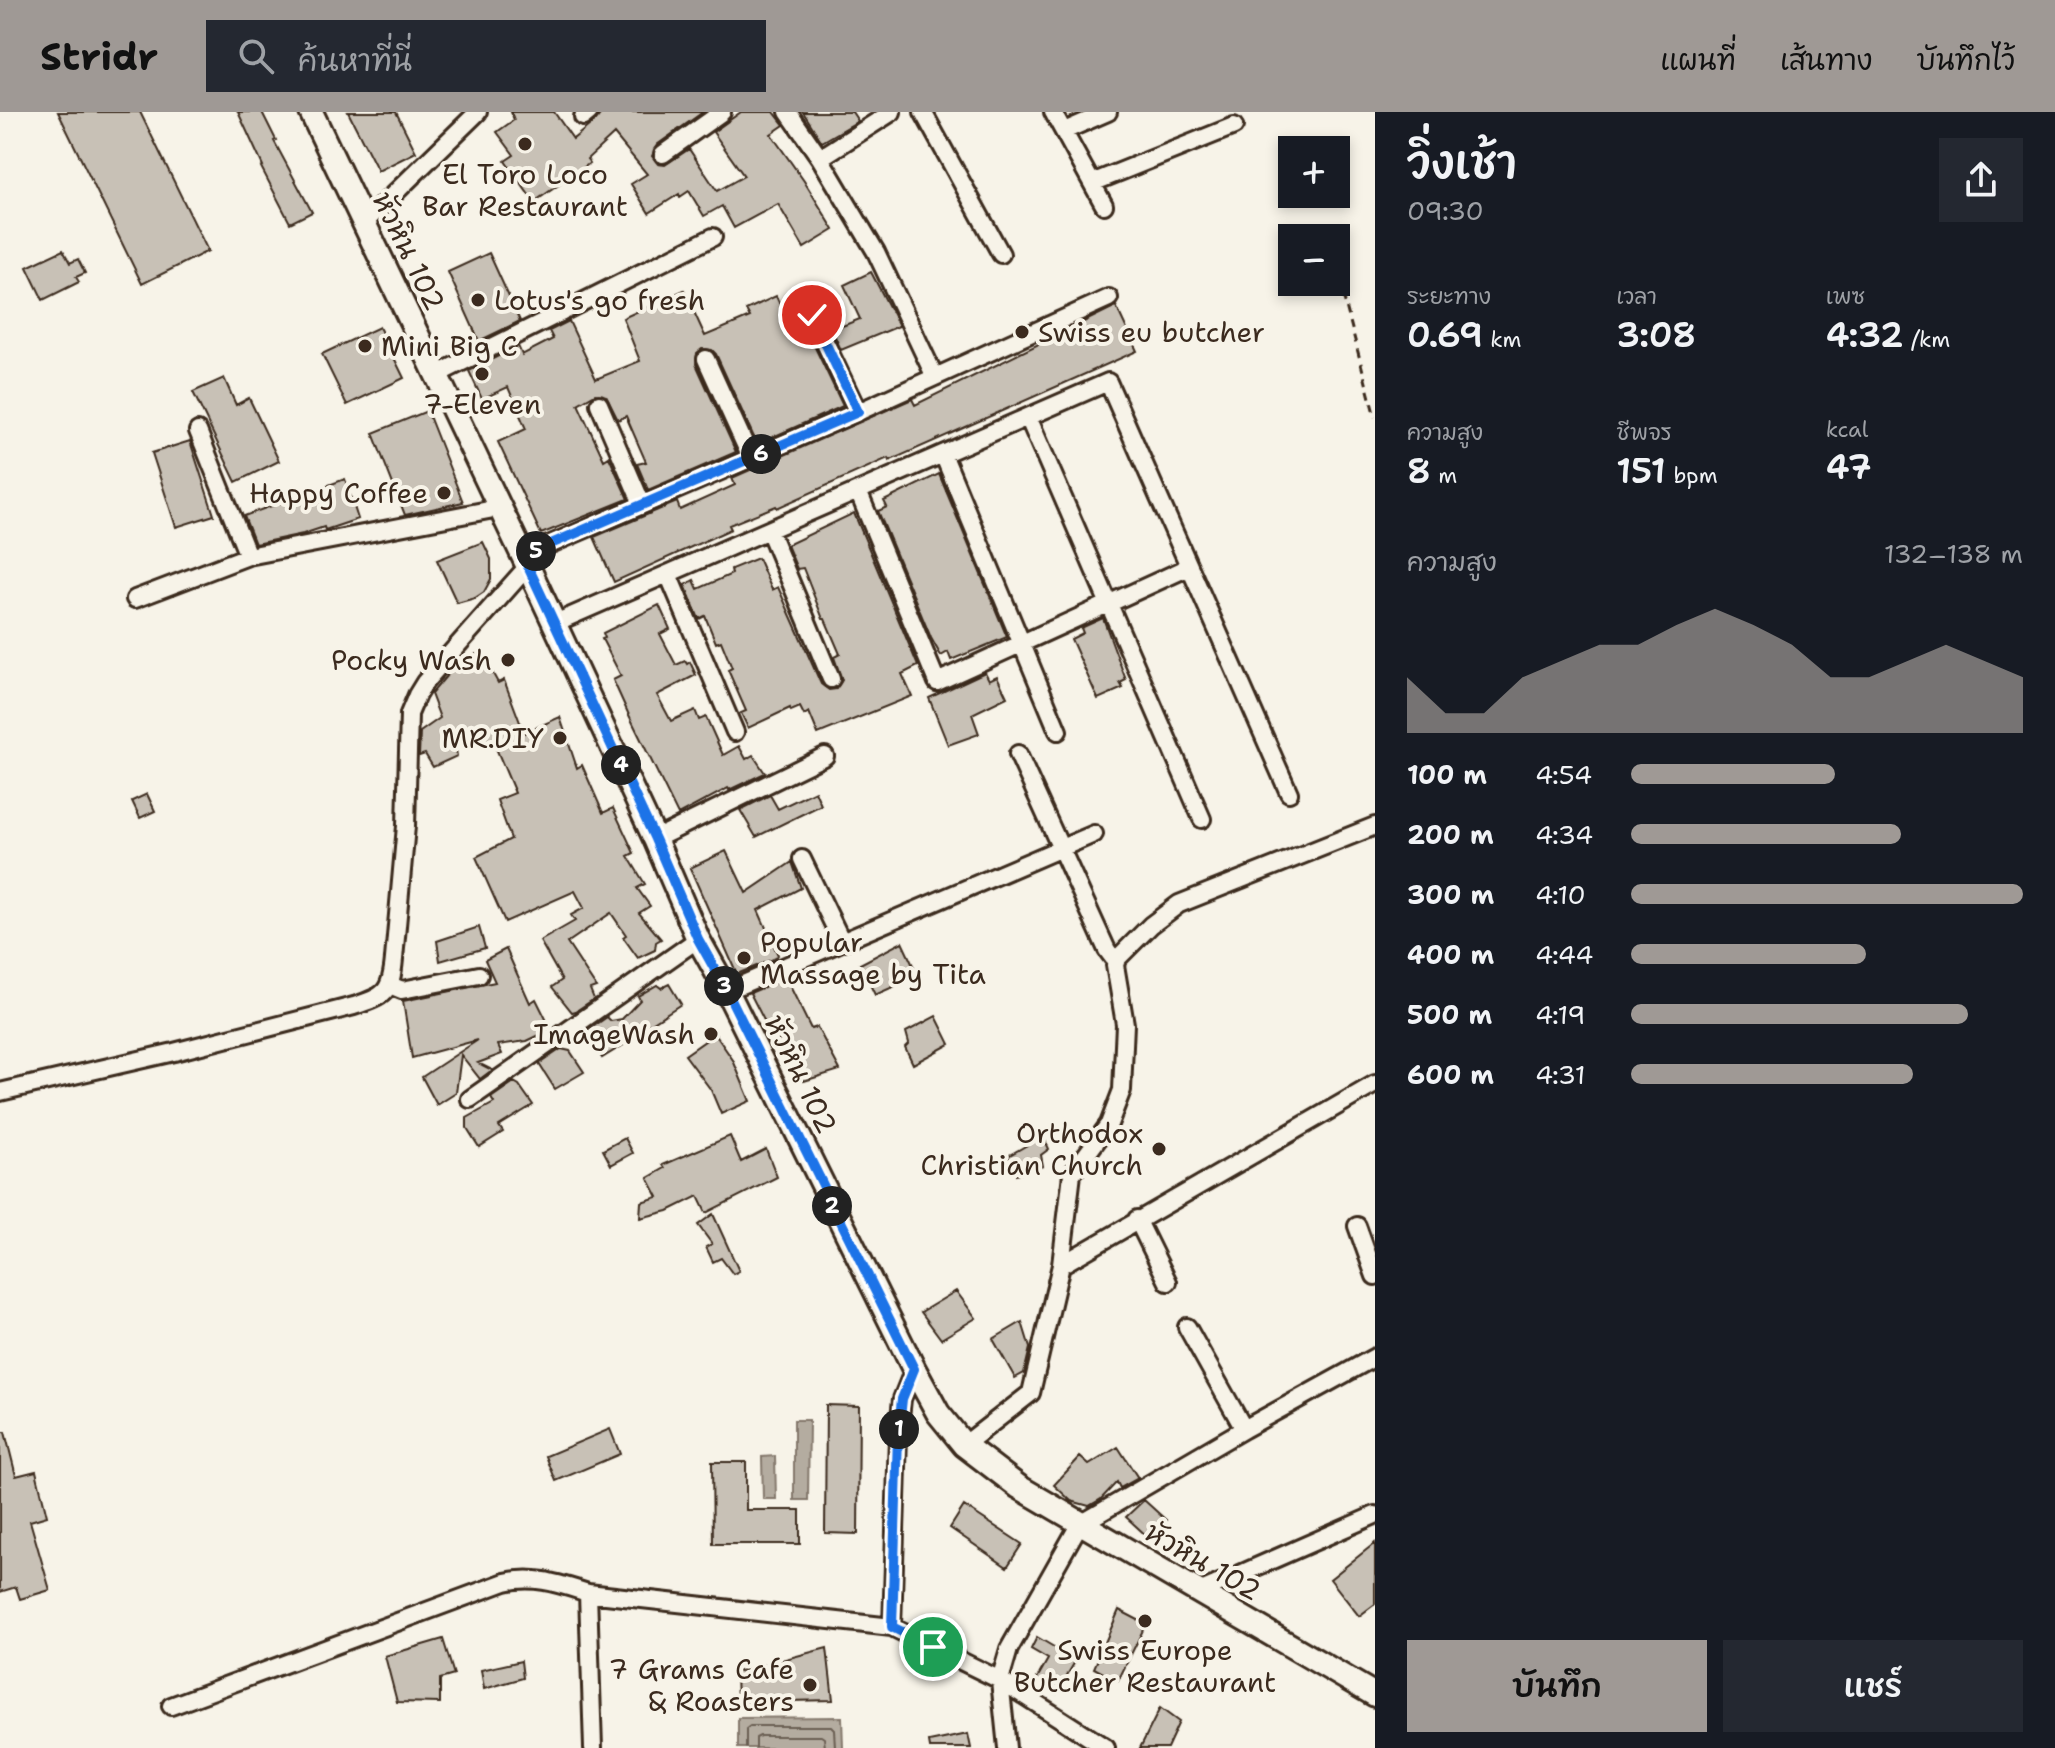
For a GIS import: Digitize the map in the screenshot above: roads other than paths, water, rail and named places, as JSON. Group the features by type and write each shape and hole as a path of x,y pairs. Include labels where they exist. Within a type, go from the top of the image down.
{"street":[{"name":"หัวหิน 102","path":"311,112 526,561 698,939 938,1413 964,1445 1019,1487 1079,1525 1375,1695"},
{"path":"363,224 478,112"},
{"path":"663,154 722,112"},
{"path":"788,112 820,158 876,252 935,377"},
{"path":"820,158 892,112"},
{"path":"923,112 1001,254"},
{"path":"1053,112 1104,205"},
{"path":"1064,131 1108,112"},
{"path":"1092,183 1234,126"},
{"path":"436,375 713,237"},
{"path":"0,1092 174,1052 380,997 390,985 406,826 409,714 412,705 425,682 526,561 642,504 858,412 1109,298"},
{"path":"812,315 858,412"},
{"path":"706,359 751,458"},
{"path":"555,623 1108,382 1289,793"},
{"path":"599,404 642,504"},
{"path":"1028,417 1202,819"},
{"path":"198,431 248,556"},
{"path":"943,454 1058,731"},
{"path":"858,491 937,682 1189,567"},
{"path":"135,599 248,556 499,508"},
{"path":"769,530 831,679"},
{"path":"668,574 735,732"},
{"path":"964,1445 1031,1393 1061,1265 1072,1174 1109,1124 1122,1090 1125,1024 1116,962 1107,950 1018,754"},
{"path":"655,839 825,756"},
{"path":"1116,962 1151,925 1179,904 1375,826"},
{"path":"727,991 1094,834"},
{"path":"802,859 841,940"},
{"path":"470,1099 698,939"},
{"path":"390,985 402,990 479,975"},
{"path":"1061,1265 1375,1084"},
{"path":"1137,1219 1168,1282"},
{"path":"1357,1226 1375,1276"},
{"path":"1187,1327 1244,1429"},
{"path":"1007,1748 1000,1680 1009,1649 1079,1525 1375,1357"},
{"path":"892,1627 898,1436 902,1399 914,1369"},
{"path":"1199,1592 1375,1515"},
{"path":"171,1706 523,1578 547,1580 588,1593 892,1627 1000,1680 1106,1748"},
{"path":"588,1593 593,1748"}],"water":[{"path":"794,1420 809,1420 808,1500 794,1500"},
{"path":"775,1456 776,1499 763,1499 762,1457"},
{"path":"842,1717 843,1748 738,1748 738,1718"}],"place":[{"name":"El Toro Loco Bar Restaurant","path":"525,144"},
{"name":"Lotus's go fresh","path":"478,300"},
{"name":"Swiss eu butcher","path":"1022,332"},
{"name":"Mini Big C","path":"365,346"},
{"name":"7-Eleven","path":"482,374"},
{"name":"Happy Coffee","path":"444,493"},
{"name":"Pocky Wash","path":"508,660"},
{"name":"MR.DIY","path":"560,738"},
{"name":"Popular Massage by Tita","path":"744,958"},
{"name":"ImageWash","path":"711,1034"},
{"name":"Orthodox Christian Church","path":"1159,1149"},
{"name":"Swiss Europe Butcher Restaurant","path":"1145,1621"},
{"name":"7 Grams Cafe & Roasters","path":"810,1685"}]}
